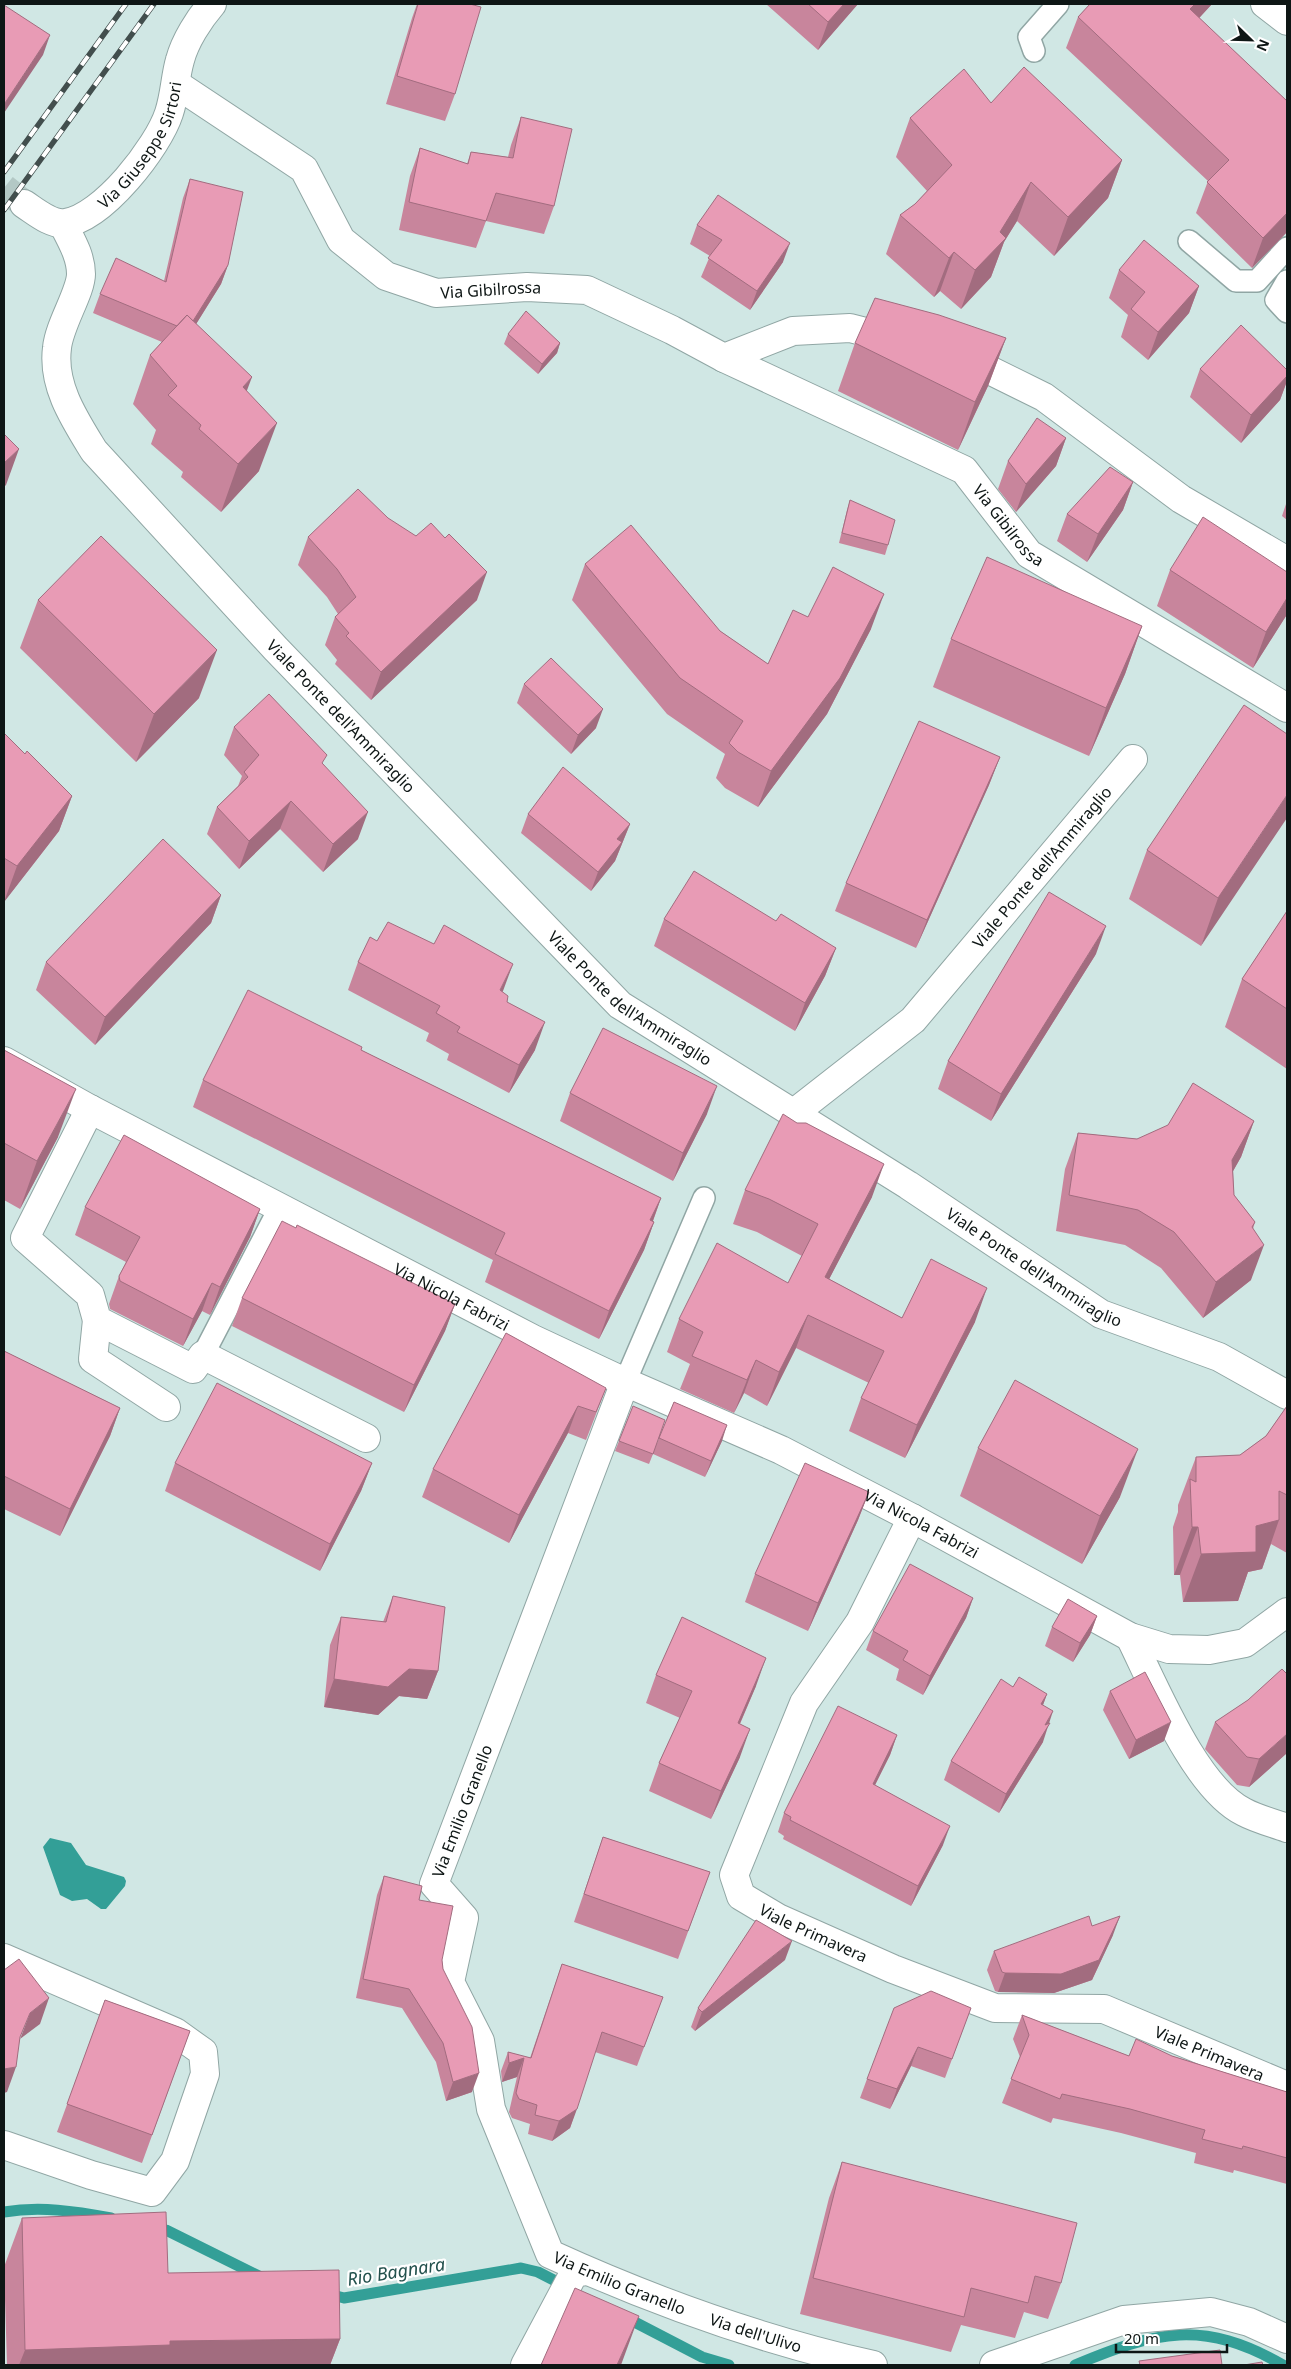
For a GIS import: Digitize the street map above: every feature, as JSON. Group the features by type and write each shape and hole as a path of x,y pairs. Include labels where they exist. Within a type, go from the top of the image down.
{"street":[{"name":"Via Giuseppe Sirtori","path":"63,224 82,217 99,206 134,170 153,147 169,113 180,59 200,18 212,4"},
{"path":"1265,4 1287,21"},
{"name":"Via Gibilrossa","path":"176,84 304,169 341,240 386,276 436,292 527,287 587,290 672,330 724,358 964,470 1029,554 1287,708"},
{"path":"24,204 46,219 63,224"},
{"name":"Viale Ponte dell'Ammiraglio","path":"63,224 77,251 81,276 61,329 56,348 56,370 68,407 94,451 276,650 620,1005 908,1185 1102,1314 1219,1357 1287,1395"},
{"path":"724,358 793,331 850,328 967,358 1044,397 1181,500 1287,561"},
{"name":"Viale Ponte dell'Ammiraglio","path":"794,1113 913,1020 1133,759"},
{"name":"Via Nicola Fabrizi","path":"4,1061 90,1109 533,1339 625,1382 732,1427 912,1518 1130,1637 1169,1649 1209,1650 1245,1643 1287,1612"},
{"path":"90,1109 25,1238 90,1295 97,1320 93,1359 166,1407"},
{"path":"97,1320 193,1369 203,1355 366,1438"},
{"name":"Via Emilio Granello","path":"625,1382 434,1884 464,1918 450,1982 480,2041 491,2109 550,2254 587,2271 697,2313"},
{"name":"Viale Primavera","path":"912,1518 860,1622 804,1704 734,1875 741,1896 778,1918 894,1969 995,2008 1104,2009 1287,2086"},
{"path":"1130,1637 1185,1746 1216,1791 1243,1812 1287,1828"},
{"path":"4,1958 176,2032 203,2052 205,2074 175,2161 152,2192 91,2175 4,2145"},
{"path":"525,2365 574,2273 587,2271"},
{"path":"994,2365 1124,2320 1211,2312 1249,2322 1287,2339"},
{"name":"Via dell'Ulivo","path":"697,2313 818,2352 873,2365"}],"lane":[{"path":"1034,51 1029,37 1058,4"},
{"path":"1189,241 1236,281 1257,281 1287,248"},
{"path":"1287,281 1276,300 1287,312"},
{"path":"625,1382 704,1198"},
{"path":"203,1355 280,1208"}],"water":[{"path":"50,1838 71,1843 86,1865 124,1877 126,1881 125,1886 106,1909 101,1909 87,1899 72,1901 60,1895 43,1847"}],"building":[{"path":"418,4 470,4 481,7 455,94 397,76"},
{"path":"808,4 844,4 828,22"},
{"path":"1090,4 1195,4 1190,9 1287,101 1287,213 1263,238 1207,182 1229,160 1078,17"},
{"path":"4,5 50,35 5,103 4,102"},
{"path":"1024,67 1122,160 1068,217 1031,182 1000,232 1006,238 975,270 954,252 949,258 900,215 915,204 952,165 910,118 964,69 991,103"},
{"path":"521,117 572,129 554,206 496,193 486,221 409,202 420,148 468,164 471,152 513,158"},
{"path":"190,179 243,192 228,265 193,321 187,315 177,326 100,294 116,258 166,282"},
{"path":"718,195 790,243 757,291 708,258 722,240 697,225"},
{"path":"1144,240 1199,286 1158,332 1131,309 1145,292 1119,270"},
{"path":"875,298 939,315 1006,338 975,402 855,343"},
{"path":"526,311 560,343 542,364 508,334"},
{"path":"187,315 252,377 243,387 277,423 238,464 199,429 201,425 168,395 177,386 150,355"},
{"path":"1241,325 1287,370 1287,376 1251,415 1200,369"},
{"path":"1037,418 1066,438 1026,484 1008,461"},
{"path":"4,434 19,449 4,463"},
{"path":"1110,467 1133,482 1098,534 1067,514"},
{"path":"358,489 388,518 416,536 431,523 445,538 449,534 487,572 381,672 346,636 349,633 335,617 356,597 337,569 308,537"},
{"path":"850,500 895,520 888,545 842,533"},
{"path":"1203,517 1287,572 1287,598 1266,632 1170,570"},
{"path":"631,525 720,631 768,664 793,610 808,617 833,567 884,594 840,678 771,771 738,752 729,743 743,721 680,678 585,564"},
{"path":"101,536 217,650 154,714 38,600"},
{"path":"987,557 1142,626 1106,708 951,639"},
{"path":"551,658 603,709 578,735 524,684"},
{"path":"269,694 327,755 322,763 368,812 333,844 291,801 249,841 217,807 248,777 244,772 259,755 234,727"},
{"path":"1244,705 1287,734 1287,795 1218,898 1147,850"},
{"path":"919,721 1000,757 927,920 846,883"},
{"path":"4,733 25,754 27,751 72,796 17,866 4,858"},
{"path":"563,767 630,824 617,839 622,842 598,872 528,814"},
{"path":"163,839 221,895 105,1017 46,962"},
{"path":"694,871 776,921 781,914 836,948 805,1003 664,919"},
{"path":"1049,892 1106,926 1001,1094 948,1061"},
{"path":"1287,911 1287,1009 1242,979"},
{"path":"388,922 434,944 444,925 513,964 500,990 508,996 507,1002 545,1022 519,1065 457,1032 460,1027 436,1013 440,1006 358,962 370,937 377,941"},
{"path":"248,990 362,1047 361,1050 661,1198 650,1220 654,1222 609,1311 495,1254 505,1233 203,1080"},
{"path":"603,1028 717,1086 683,1153 570,1093"},
{"path":"4,1050 76,1089 37,1161 4,1143"},
{"path":"1193,1083 1254,1121 1232,1160 1234,1195 1255,1222 1252,1227 1264,1245 1216,1282 1174,1232 1138,1210 1069,1195 1078,1133 1137,1139 1168,1125"},
{"path":"783,1114 797,1123 806,1123 884,1164 825,1277 902,1318 931,1259 987,1288 917,1425 861,1398 884,1351 808,1315 779,1372 756,1360 747,1380 692,1356 703,1332 679,1319 717,1243 788,1283 818,1224 769,1199 745,1190"},
{"path":"124,1135 260,1209 220,1287 212,1283 193,1319 120,1281 119,1276 140,1237 85,1207"},
{"path":"282,1221 296,1228 297,1225 455,1304 414,1385 242,1298"},
{"path":"506,1333 606,1388 596,1412 578,1406 519,1515 433,1469"},
{"path":"4,1351 120,1408 70,1509 4,1476"},
{"path":"1015,1380 1138,1449 1100,1516 978,1448"},
{"path":"217,1383 372,1463 330,1544 175,1463"},
{"path":"674,1402 727,1425 711,1461 659,1438"},
{"path":"633,1406 665,1420 653,1454 619,1441"},
{"path":"1287,1406 1287,1495 1279,1491 1279,1520 1256,1526 1256,1552 1201,1554 1198,1527 1192,1527 1190,1479 1196,1482 1196,1457 1240,1455 1266,1436"},
{"path":"805,1463 869,1492 818,1603 755,1574"},
{"path":"910,1564 973,1598 930,1676 903,1660 908,1651 873,1631"},
{"path":"393,1596 445,1607 438,1671 409,1669 388,1687 334,1679 341,1617 386,1622"},
{"path":"1068,1599 1097,1616 1080,1643 1052,1627"},
{"path":"682,1617 766,1658 738,1723 750,1729 721,1791 659,1763 692,1691 656,1675"},
{"path":"1282,1669 1287,1674 1287,1734 1259,1759 1247,1757 1215,1722 1248,1700"},
{"path":"1145,1672 1171,1722 1136,1740 1110,1691"},
{"path":"1019,1677 1047,1694 1041,1704 1053,1711 1045,1725 1050,1723 1006,1794 951,1761 1001,1679 1013,1687"},
{"path":"838,1706 897,1735 873,1784 950,1826 918,1886 790,1820 791,1817 784,1813"},
{"path":"603,1837 710,1872 688,1931 584,1894"},
{"path":"384,1876 422,1886 419,1900 453,1906 442,1960 443,1969 472,2027 479,2073 453,2082 443,2043 409,1989 363,1979"},
{"path":"1089,1916 1092,1926 1120,1916 1099,1960 1061,1974 1002,1972 994,1951"},
{"path":"756,1920 792,1941 702,2012 698,2008"},
{"path":"19,1959 49,1998 30,2013 20,2037 16,2067 4,2069 4,1970"},
{"path":"562,1964 663,1997 644,2047 602,2032 577,2109 559,2121 535,2115 537,2105 519,2099 516,2093 524,2058 509,2063 508,2052 531,2058"},
{"path":"931,1991 971,2008 952,2059 918,2047 897,2089 867,2079 894,2008"},
{"path":"105,2000 190,2031 152,2135 67,2104"},
{"path":"1022,2015 1129,2056 1136,2039 1172,2056 1287,2092 1287,2158 1243,2146 1242,2149 1202,2139 1205,2130 1130,2109 1062,2094 1060,2099 1011,2079 1029,2035"},
{"path":"842,2162 1077,2223 1061,2283 1035,2276 1028,2303 971,2288 964,2317 813,2278"},
{"path":"166,2212 168,2273 339,2270 340,2339 170,2341 170,2345 25,2350 22,2218"},
{"path":"575,2288 639,2316 617,2365 541,2365"},
{"path":"1220,2350 1222,2365 1140,2365 1139,2361"},
{"path":"1262,2362 1263,2365 1244,2365"}],"waterway":[{"name":"Rio Bagnara","path":"4,2212 31,2209 58,2210 111,2218"},
{"name":"Rio Bagnara","path":"153,2227 166,2230 263,2278"},
{"name":"Rio Bagnara","path":"325,2293 344,2298 521,2268 538,2272 567,2287"},
{"name":"Rio Bagnara","path":"623,2316 702,2357 729,2365"},
{"name":"Rio Bagnara","path":"1075,2365 1130,2344 1179,2335 1203,2336 1228,2341 1254,2350 1283,2365"}],"tunnel":[{"path":"4,188 24,204"}],"railway":[{"path":"4,172 126,4"},
{"path":"4,210 154,4"}]}
